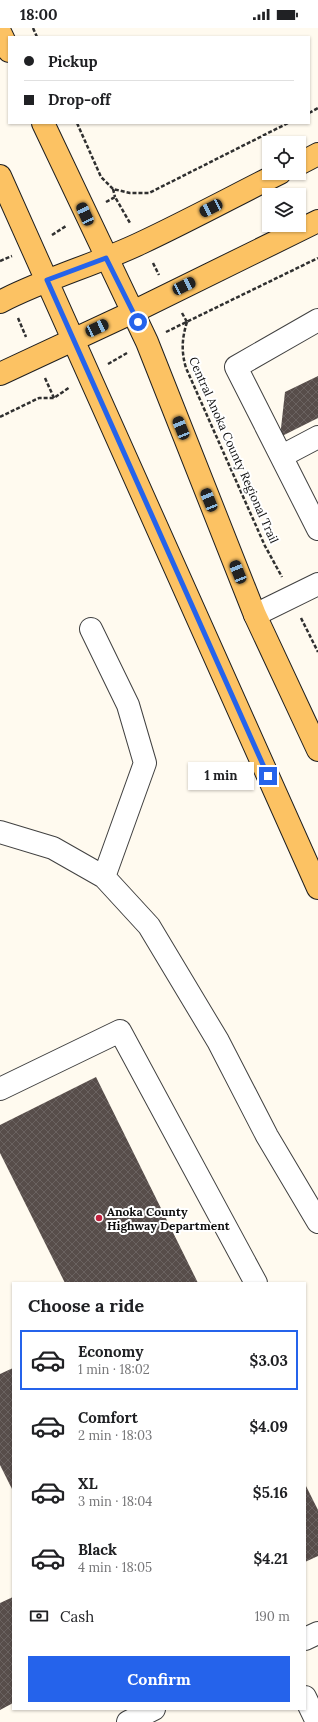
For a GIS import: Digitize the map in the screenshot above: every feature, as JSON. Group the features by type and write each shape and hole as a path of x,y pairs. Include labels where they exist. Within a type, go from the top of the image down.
{"main road":[{"path":"0,32 8,49"},
{"path":"42,124 147,342 255,615 318,750"},
{"path":"306,160 318,154"},
{"path":"0,176 90,374 318,888"},
{"path":"0,302 47,280 106,258 148,240 266,180"},
{"path":"0,374 133,312 318,221"}],"lane":[{"path":"318,320 236,367 318,529"},
{"path":"282,456 318,437"},
{"path":"255,615 318,584"},
{"path":"91,629 128,705 145,763 104,877"},
{"path":"0,832 54,848 104,877 150,926 218,1041 267,1136 318,1222"},
{"path":"0,1089 120,1031 255,1282"},
{"path":"306,1639 318,1633"},
{"path":"306,1699 317,1722"},
{"path":"128,1722 152,1710"}],"path":[{"path":"77,124 101,177 113,190 115,197"},
{"path":"113,190 130,194 148,193 286,124"},
{"path":"0,417 39,398 54,398 90,374 147,342 318,258"},
{"name":"Central Anoka County Regional Trail","path":"187,322 182,347 186,368 265,546 284,582"},
{"path":"298,612 318,652"}],"building":[{"path":"318,376 318,418 280,437 285,392"},
{"name":"Anoka County Highway Department","path":"96,1077 198,1282 64,1282 0,1153 0,1125"},
{"path":"12,1368 12,1489 0,1465 0,1374"},
{"path":"306,1486 318,1510 318,1556 306,1562"},
{"path":"12,1597 12,1704 0,1710 0,1603"}],"place":[{"name":"Anoka County Highway Department","path":"99,1218"}],"route":[{"path":"138,322 106,258 47,280 268,776"}]}
